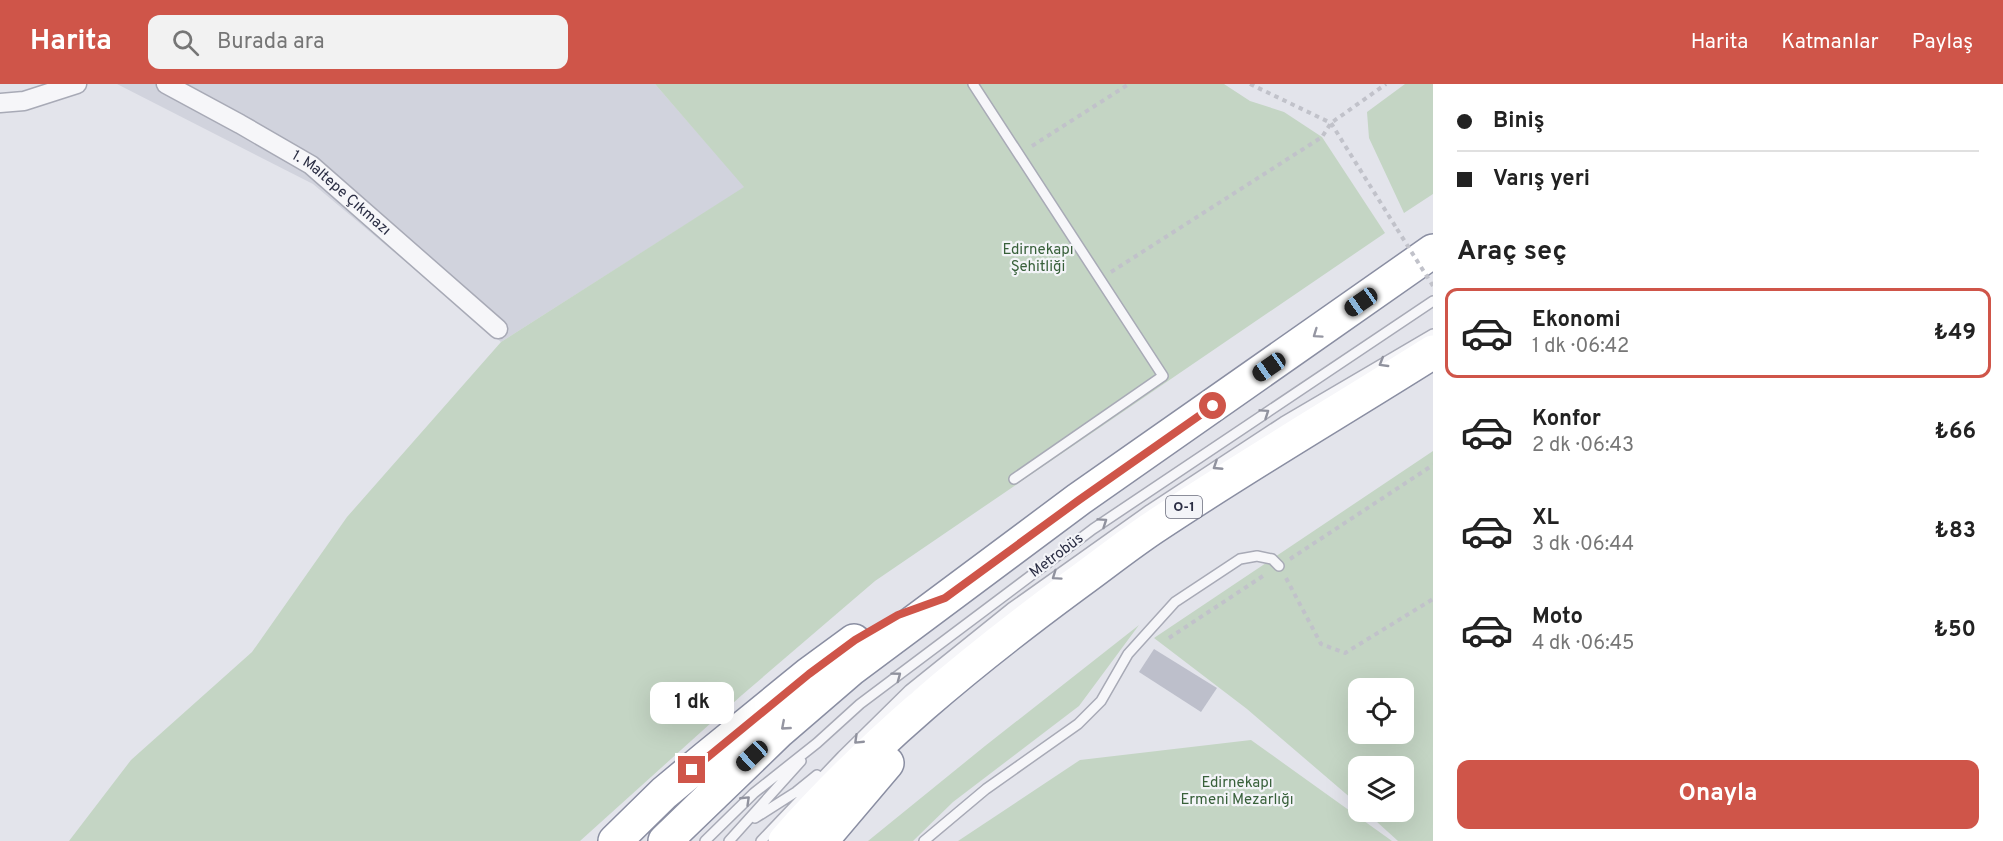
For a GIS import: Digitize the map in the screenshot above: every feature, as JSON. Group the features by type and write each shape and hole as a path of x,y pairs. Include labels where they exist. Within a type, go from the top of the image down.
{"highway":[{"path":"664,841 779,731 851,669 1079,500 1433,251"},
{"name":"O-1","path":"785,841 840,782 948,682 1005,636 1155,526 1433,352"},
{"path":"615,841 664,793 809,674 855,640 898,615 945,598"},
{"path":"821,841 889,761 948,682"},
{"path":"632,841 743,728"}],"street":[{"path":"0,103 24,101 77,84"},
{"name":"1. Maltepe Çıkmazı","path":"166,84 311,165 498,329"}],"lane":[{"path":"973,84 1163,376 1014,479"},
{"name":"Metrobüs","path":"705,841 754,793 817,743 861,704 1093,528 1433,301"},
{"name":"Metrobüs","path":"761,841 909,690 1011,608 1149,510 1283,422 1433,334"},
{"path":"924,841 987,789 1078,724 1101,701 1128,654 1174,602 1240,559 1257,556 1272,559 1279,566"},
{"path":"729,841 817,743"},
{"path":"745,824 796,792 842,756"}],"path":[{"path":"1019,155 1129,84"},
{"path":"1250,84 1331,123 1433,286"},
{"path":"1100,279 1322,137 1331,123 1386,84"},
{"path":"1169,638 1433,465"},
{"path":"1279,566 1321,644 1345,653 1433,599"}],"shaded area":[{"path":"117,84 655,84 745,187 501,342 313,184"}],"green space":[{"name":"Edirnekapı Şehitliği","path":"655,84 1224,84 1250,101 1284,112 1322,137 1385,233 875,581 742,695 580,841 69,841 131,760 252,652 347,517 501,342 744,187"},
{"path":"1405,84 1433,84 1433,194 1404,213 1369,138 1367,112"},
{"path":"1433,451 1433,841 1398,841 1377,822 1414,822 1414,756 1348,756 1348,796 1247,709 1154,638"},
{"path":"1139,625 1079,706 953,802 913,841 868,841 985,746"},
{"name":"Edirnekapı Ermeni Mezarlığı","path":"1251,740 1348,809 1348,822 1365,822 1392,841 958,841 1080,760"}],"building":[{"path":"1154,649 1217,688 1201,712 1139,672"}],"route":[{"path":"692,770 809,674 855,640 898,615 945,598 1213,406"}]}
